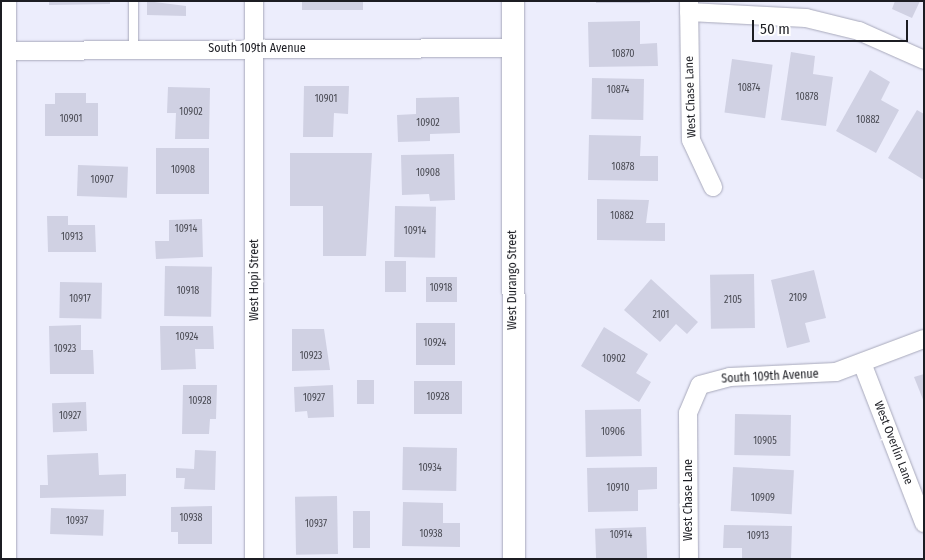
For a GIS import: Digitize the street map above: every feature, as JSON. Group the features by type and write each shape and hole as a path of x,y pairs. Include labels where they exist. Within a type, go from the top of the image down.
{"street":[{"path":"7,1 4,51 7,559"},
{"name":"West Hopi Street","path":"254,1 254,559"},
{"name":"West Durango Street","path":"513,1 514,559"},
{"path":"689,7 806,18 859,31 924,60"},
{"name":"West Chase Lane","path":"689,7 691,140 713,187"},
{"name":"South 109th Avenue","path":"4,51 513,48"},
{"name":"South 109th Avenue","path":"700,385 730,377 813,376 862,363 924,339"},
{"name":"West Overlin Lane","path":"862,363 924,523"},
{"name":"West Chase Lane","path":"689,559 688,413 700,385"}],"lane":[{"path":"133,1 133,50"}],"building":[{"path":"49,1 110,1 110,4 49,5"},
{"path":"147,1 186,6 186,16 147,15"},
{"path":"302,1 363,1 363,10 302,10"},
{"path":"596,1 650,1 650,3 596,3"},
{"path":"895,1 920,1 912,18 892,9"},
{"path":"640,21 640,44 657,43 658,66 589,67 588,22"},
{"path":"791,52 815,56 813,74 833,77 826,126 781,120"},
{"path":"732,59 773,65 765,118 724,112"},
{"path":"870,70 890,82 881,100 899,110 876,153 836,131"},
{"path":"592,78 644,79 643,120 591,119"},
{"path":"304,86 349,86 348,114 334,113 333,137 303,137"},
{"path":"168,87 210,88 209,139 175,139 176,113 167,113"},
{"path":"55,93 86,93 86,103 98,103 98,136 45,136 45,104 55,104"},
{"path":"459,97 460,133 430,134 430,141 398,142 397,115 416,114 416,98"},
{"path":"917,110 924,114 924,180 888,158"},
{"path":"589,135 641,136 640,156 658,156 658,181 588,180"},
{"path":"156,148 209,148 209,194 156,194"},
{"path":"290,153 372,153 366,256 323,256 323,206 290,206"},
{"path":"454,154 455,200 430,201 429,194 402,195 401,155"},
{"path":"78,165 128,167 127,198 77,196"},
{"path":"597,199 649,200 646,223 665,223 665,241 597,240"},
{"path":"395,206 436,207 435,258 394,257"},
{"path":"47,216 68,216 68,225 95,225 96,252 48,252"},
{"path":"202,219 203,257 156,259 155,241 169,241 169,220"},
{"path":"385,261 406,261 406,292 385,292"},
{"path":"165,266 212,267 211,317 164,316"},
{"path":"814,270 826,318 805,323 810,342 787,348 771,280"},
{"path":"754,274 755,328 711,329 710,275"},
{"path":"426,277 457,277 457,302 426,302"},
{"path":"651,279 698,322 687,334 676,324 660,342 624,310"},
{"path":"60,282 102,283 101,319 59,318"},
{"path":"416,323 455,323 455,365 416,365"},
{"path":"81,325 81,350 93,350 94,374 50,374 49,326"},
{"path":"160,326 213,326 214,349 195,349 196,369 161,370"},
{"path":"604,327 648,354 636,373 651,382 639,402 581,366"},
{"path":"292,329 324,329 330,370 292,371"},
{"path":"924,374 924,402 914,377"},
{"path":"357,380 374,380 374,404 357,404"},
{"path":"414,381 462,381 462,414 414,414"},
{"path":"183,385 217,385 216,419 210,419 209,434 182,434"},
{"path":"333,385 334,417 308,418 307,411 295,412 294,387"},
{"path":"86,402 87,431 53,432 52,403"},
{"path":"641,409 642,456 586,457 585,410"},
{"path":"735,414 791,415 790,456 734,455"},
{"path":"403,447 457,448 456,491 402,490"},
{"path":"195,450 216,451 215,490 184,489 185,478 176,478 176,468 194,469"},
{"path":"98,453 99,475 126,474 126,496 40,498 40,485 48,485 47,455"},
{"path":"657,467 657,489 638,490 638,511 588,512 587,468"},
{"path":"733,467 794,470 792,514 731,511"},
{"path":"337,496 338,554 296,555 295,497"},
{"path":"403,502 443,503 443,523 460,523 460,547 402,546"},
{"path":"212,506 212,544 178,544 178,532 171,532 171,507"},
{"path":"51,508 104,510 103,536 50,534"},
{"path":"353,511 370,511 370,548 353,548"},
{"path":"724,525 792,526 791,559 742,559 742,548 723,548"},
{"path":"646,527 647,559 596,559 595,529"}]}
